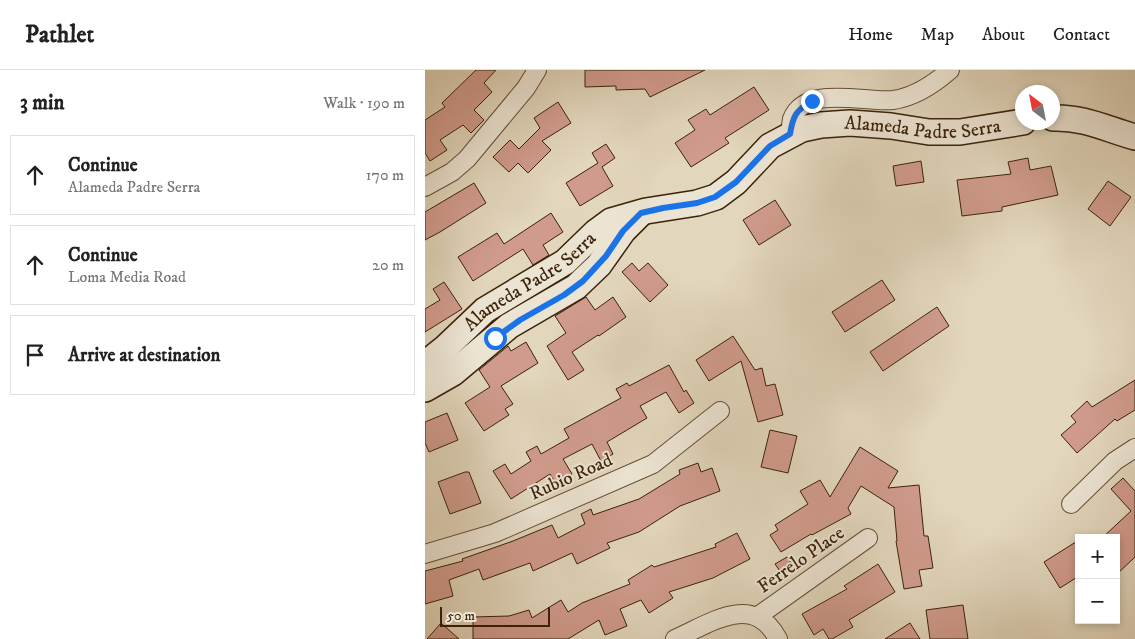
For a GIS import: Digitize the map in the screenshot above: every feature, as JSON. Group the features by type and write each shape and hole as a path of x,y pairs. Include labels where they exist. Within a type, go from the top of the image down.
{"street":[{"path":"425,187 451,172 467,159 526,88 537,70"},
{"path":"790,134 793,119 802,107 812,101 839,98 879,101 895,100 922,91 950,70"},
{"path":"1060,118 1088,121 1135,137"},
{"name":"Alameda Padre Serra","path":"425,364 485,310 565,262 605,225 618,218 697,203 715,197 736,182 770,146 790,134 807,128 838,123 865,123 929,132 984,130 1015,124"},
{"name":"Alameda Padre Serra","path":"425,389 463,366 509,326 576,287 599,265 623,231 641,213"},
{"name":"Rubio Road","path":"425,554 495,533 653,464 720,411"},
{"path":"1071,504 1115,461 1135,448"},
{"name":"Ferrelo Place","path":"758,616 869,538"},
{"path":"675,639 726,616 740,613 758,616 769,624 779,639"}],"building":[{"path":"476,70 496,70 484,83 492,92 474,110 484,120 471,133 463,125 440,140 447,150 430,161 425,153 425,120 445,107 442,103"},
{"path":"585,70 705,70 650,97 645,89 616,90 616,86 585,87"},
{"path":"754,87 769,110 725,138 729,143 691,167 675,143 695,130 688,120 706,109 710,115"},
{"path":"558,102 571,123 542,141 551,150 528,173 518,163 509,172 493,157 510,140 519,149 540,128 534,118"},
{"path":"606,144 615,158 602,167 613,186 580,206 566,183 598,163 592,153"},
{"path":"1028,158 1030,170 1051,166 1058,195 1002,207 1002,211 962,216 957,180 1011,174 1008,162"},
{"path":"921,161 924,182 896,186 893,166"},
{"path":"1108,181 1131,197 1110,226 1088,209"},
{"path":"474,183 486,203 425,240 425,212"},
{"path":"775,200 791,225 759,245 743,220"},
{"path":"551,213 563,232 543,245 549,255 533,265 523,249 473,281 458,257 497,233 504,244"},
{"path":"632,263 639,271 648,263 668,285 650,302 622,272"},
{"path":"882,280 895,300 845,332 832,312"},
{"path":"444,282 462,309 425,332 425,309 440,300 433,289"},
{"path":"586,297 595,310 613,297 626,317 572,352 584,370 568,380 547,346 566,333 555,316"},
{"path":"937,307 949,326 883,371 870,352"},
{"path":"733,336 755,370 762,368 766,386 775,384 783,415 758,422 741,361 709,381 696,360"},
{"path":"526,342 538,363 501,386 513,404 505,409 509,415 484,431 465,403 490,387 479,370 508,346 511,351"},
{"path":"669,365 684,392 686,390 694,403 679,413 666,392 640,406 647,418 607,442 613,454 601,461 592,444 563,459 572,474 555,483 550,474 511,499 493,471 505,464 511,474 531,461 526,452 537,446 541,454 569,438 564,429 621,398 616,389 627,383 629,386"},
{"path":"1135,380 1135,410 1117,421 1115,419 1077,453 1061,435 1076,422 1071,416 1087,401 1092,407"},
{"path":"447,413 458,440 429,452 425,443 425,422"},
{"path":"770,430 797,436 788,473 761,467"},
{"path":"860,447 898,471 888,488 919,485 924,536 928,536 933,568 919,570 922,586 904,589 896,541 894,507 861,486 848,508 851,514 811,534 781,552 770,535 778,530 775,525 808,504 800,491 820,480 830,497"},
{"path":"698,463 701,472 712,468 720,491 680,506 639,532 607,543 610,548 577,564 572,553 533,571 530,563 483,580 479,569 449,580 453,596 425,604 425,571 463,561 462,559 552,525 558,538 585,524 581,514 591,509 593,515 639,499 680,474 679,470"},
{"path":"469,472 481,503 450,514 438,482"},
{"path":"1123,478 1135,491 1135,557 1120,571 1120,534 1106,534 1131,511 1111,489"},
{"path":"737,533 750,559 713,578 669,592 673,598 649,613 641,600 620,609 627,626 605,635 599,620 568,639 473,639 473,617 509,616 529,610 532,618 561,600 568,612 582,603 630,584 628,580 652,565 654,567 716,547 715,544"},
{"path":"1075,543 1075,579 1060,588 1044,562"},
{"path":"787,557 794,567 782,574 775,564"},
{"path":"878,564 895,592 849,620 853,627 832,639 829,639 823,629 814,635 802,614 847,589 844,586"},
{"path":"963,605 968,639 930,639 926,610"},
{"path":"441,623 459,639 427,639"},
{"path":"910,623 920,639 885,639"}],"route":[{"path":"495,338 520,320 576,287 599,265 623,231 641,213 708,200 731,187 761,153 775,142 790,134 793,119 802,107 812,101"}]}
